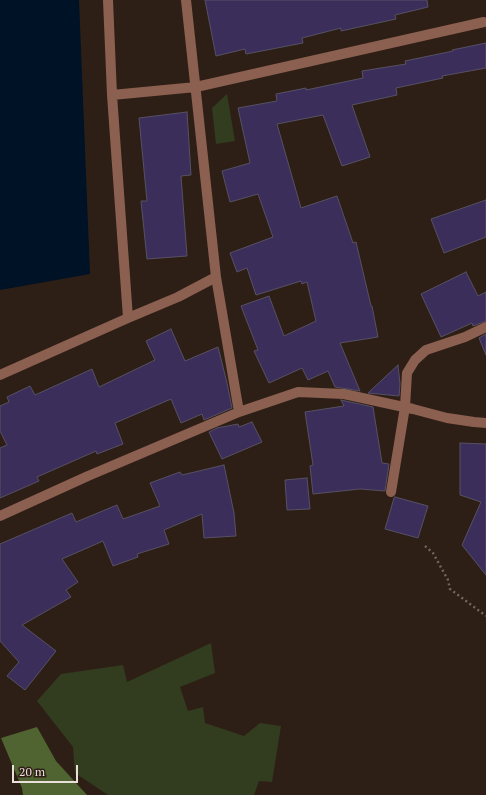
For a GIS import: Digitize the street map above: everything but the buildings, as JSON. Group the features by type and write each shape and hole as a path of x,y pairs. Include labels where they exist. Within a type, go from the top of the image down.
{"street":[{"path":"108,0 112,95 128,318"},
{"path":"186,0 216,277 239,412"},
{"path":"112,95 196,87 484,22"},
{"path":"0,375 178,297 216,277"},
{"path":"391,492 405,407 407,373 415,360 426,350 465,337 486,327"},
{"path":"0,516 88,476 239,412 298,392 344,394 447,418 486,423"}],"path":[{"path":"425,546 433,553 448,580 450,589 486,616"}],"green space":[{"path":"227,94 235,141 216,144 212,108"},
{"path":"211,643 215,673 180,687 188,711 203,707 205,723 244,736 260,723 281,726 272,782 259,781 254,795 108,795 75,773 73,747 37,701 61,674 123,665 127,682"},
{"path":"37,727 56,761 87,795 23,795 22,788 1,738"}],"water":[{"path":"0,0 79,0 90,274 0,290"}]}
